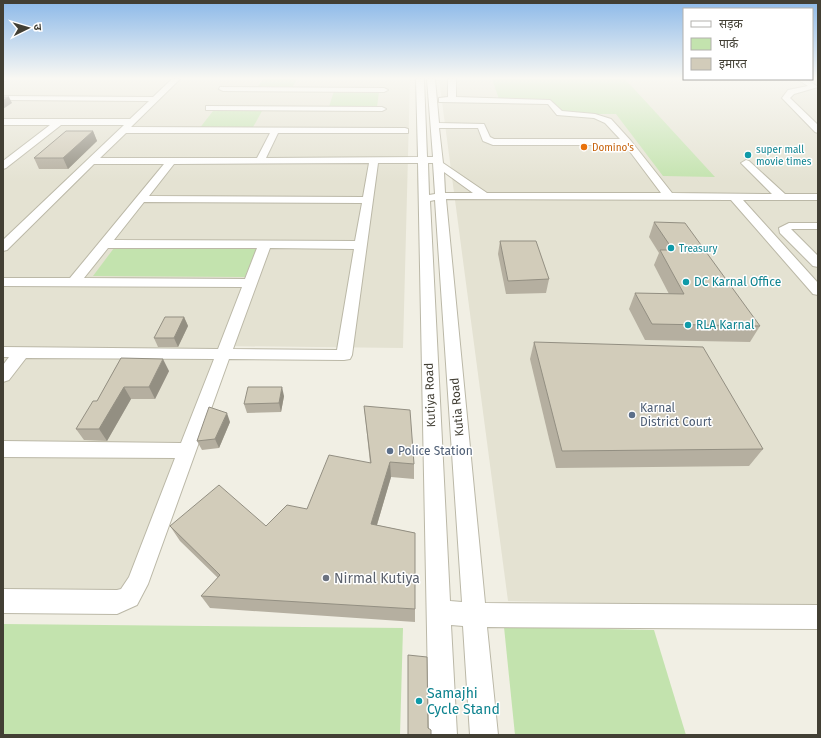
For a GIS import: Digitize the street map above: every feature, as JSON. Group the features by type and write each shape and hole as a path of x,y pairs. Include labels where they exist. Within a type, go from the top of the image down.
{"street":[{"path":"4,244 140,113"},
{"path":"192,131 204,114 229,113"},
{"path":"123,130 275,131 364,113"},
{"path":"386,113 405,131"},
{"name":"Kutiya Road","path":"425,113 432,161 435,200 438,612 443,735"},
{"path":"432,161 433,113"},
{"path":"565,113 595,116 608,121 668,197"},
{"path":"801,113 818,130"},
{"path":"3,122 131,122"},
{"path":"3,166 59,122"},
{"path":"434,125 481,126 486,139 493,142 625,142"},
{"path":"260,161 275,131"},
{"path":"3,352 344,355 374,160"},
{"path":"92,161 432,161 484,196"},
{"path":"74,282 171,161"},
{"path":"746,163 783,198"},
{"path":"470,186 628,186"},
{"path":"435,200 484,196 570,201 668,197 818,206"},
{"path":"435,200 739,202 783,198 818,197"},
{"path":"141,199 368,200"},
{"name":"Kutia Road","path":"435,200 484,735"},
{"path":"739,202 817,290"},
{"path":"818,226 789,226 785,228 786,233 818,264"},
{"path":"105,244 361,245"},
{"path":"3,601 117,602 129,597 137,584 265,244"},
{"path":"3,282 250,283"},
{"path":"3,376 22,352"},
{"path":"3,449 187,451"},
{"path":"438,612 474,615 818,617"}],"shaded area":[{"path":"3,113 409,113 403,348 221,346 126,593 3,592"},
{"path":"444,113 818,113 818,608 508,601"}],"green space":[{"path":"211,113 261,113 252,129 199,129"},
{"path":"657,113 715,177 663,176 616,114 558,114"},
{"path":"114,248 257,248 245,277 93,276"},
{"path":"3,624 403,628 400,735 3,735"},
{"path":"504,627 654,630 686,735 515,735"}],"building":[{"path":"66,131 93,131 63,158 34,158"},
{"path":"654,222 685,223 760,326 652,324 635,293 684,294 660,250 673,250"},
{"path":"500,241 536,241 549,279 508,281"},
{"path":"165,317 184,317 174,338 154,338"},
{"name":"Karnal District Court","path":"534,342 703,347 763,449 562,451"},
{"path":"121,358 163,359 149,387 124,387 99,429 76,429 93,401 97,401"},
{"path":"248,387 282,387 279,403 244,404"},
{"path":"364,406 410,410 414,464 390,462 371,524 415,533 415,609 201,596 220,575 170,526 219,485 266,526 287,505 307,509 329,455 371,463"},
{"path":"209,407 227,413 215,439 197,441"},
{"name":"Samajhi Cycle Stand","path":"408,655 427,657 428,728 431,730 431,735 408,735"}],"place":[{"name":"Domino's","path":"584,147"},
{"name":"super mall movie times","path":"748,155"},
{"name":"Treasury","path":"671,248"},
{"name":"DC Karnal Office","path":"686,282"},
{"name":"RLA Karnal","path":"688,325"},
{"name":"Karnal District Court","path":"632,415"},
{"name":"Police Station","path":"390,451"},
{"name":"Nirmal Kutiya","path":"326,578"},
{"name":"Samajhi Cycle Stand","path":"419,701"}]}
